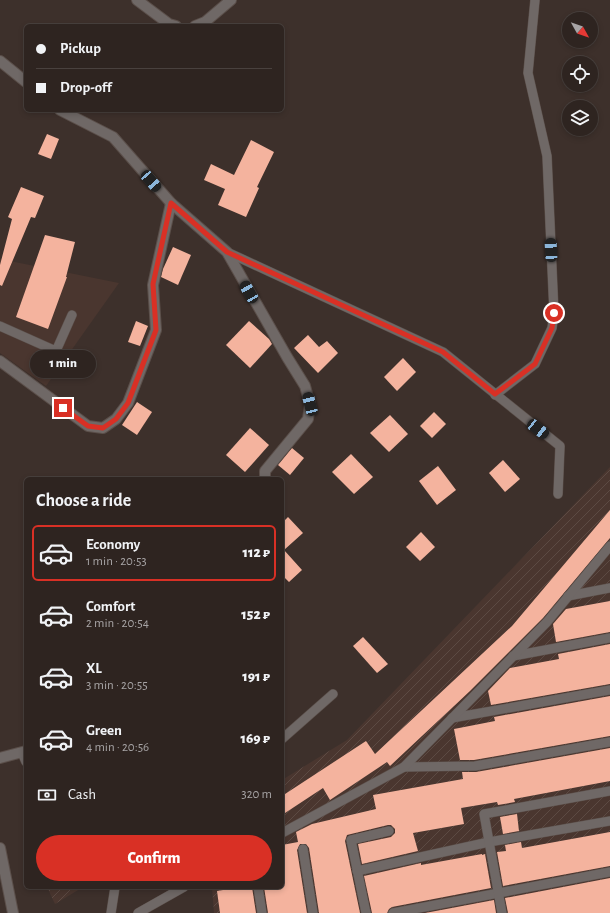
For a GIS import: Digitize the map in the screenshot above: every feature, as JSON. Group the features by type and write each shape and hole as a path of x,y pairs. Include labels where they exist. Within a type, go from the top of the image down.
{"street":[{"path":"137,0 168,24"},
{"path":"200,24 205,22 231,0"},
{"path":"0,61 24,80"},
{"path":"64,112 113,137 171,203 227,252 287,357 306,386 310,404 308,419 265,471 264,477"},
{"path":"0,361 88,426 103,428 116,419 128,403 156,330 153,284 171,203"},
{"path":"0,758 24,755"},
{"path":"0,848 13,913"}],"lane":[{"path":"495,394 535,364 552,328 554,313 547,156 528,73 535,0"},
{"path":"227,252 443,352 560,446 558,494"},
{"path":"0,326 56,351 72,315"},
{"path":"284,832 404,767 547,622 610,546"},
{"path":"568,596 610,588"},
{"path":"513,656 610,638"},
{"path":"452,718 610,690"},
{"path":"284,737 333,694"},
{"path":"404,767 475,766 610,742"},
{"path":"502,913 484,814 610,791"},
{"path":"357,871 489,842 610,821"},
{"path":"366,913 351,840 389,831"},
{"path":"303,849 313,913"},
{"path":"393,913 610,872"},
{"path":"111,913 115,889"},
{"path":"138,913 180,889"},
{"path":"258,889 262,913"}],"shaded area":[{"path":"0,259 119,283 46,386 0,353"},
{"path":"610,467 610,913 214,913 212,889 284,889 284,779 347,740"},
{"path":"48,889 80,889 55,904"}],"building":[{"path":"47,134 59,139 51,159 38,154"},
{"path":"251,140 274,152 257,187 259,188 246,217 218,205 225,189 204,180 211,164 234,175"},
{"path":"21,187 44,196 35,218 31,217 2,286 0,285 0,265 12,219 8,217"},
{"path":"45,235 75,242 67,277 48,329 16,317"},
{"path":"173,247 191,255 178,285 161,277"},
{"path":"136,321 148,326 140,346 128,342"},
{"path":"249,321 269,339 272,344 250,368 226,345"},
{"path":"308,335 319,347 327,341 338,353 318,373 294,348"},
{"path":"403,358 416,372 397,391 384,377"},
{"path":"137,402 152,412 137,435 122,425"},
{"path":"434,412 446,424 432,438 420,426"},
{"path":"390,415 408,434 389,452 370,433"},
{"path":"250,428 269,445 245,472 226,455"},
{"path":"292,448 304,458 290,475 278,465"},
{"path":"351,454 373,477 354,494 332,472"},
{"path":"503,460 520,479 505,492 489,473"},
{"path":"438,466 456,490 437,505 419,481"},
{"path":"610,510 610,538 543,618 470,691 390,766 387,762 330,800 323,788 284,814 284,795 366,741 375,754 512,626"},
{"path":"288,517 303,533 284,550 284,521"},
{"path":"421,532 435,547 420,561 406,547"},
{"path":"284,550 302,570 289,582 284,577"},
{"path":"610,601 610,632 556,642 553,624 566,609"},
{"path":"363,637 388,664 377,673 353,646"},
{"path":"610,644 610,684 491,705 488,691 510,668 559,659 558,654"},
{"path":"610,696 610,736 474,760 460,760 454,729 495,721 494,717"},
{"path":"610,748 610,781 514,799 515,802 498,805 497,802 461,808 464,824 413,833 418,851 362,864 358,844 391,837 395,833 395,829 391,825 388,825 347,835 345,841 360,913 319,913 309,848 306,844 300,844 297,850 307,913 268,913 264,889 284,889 284,845 298,842 296,832 312,824 376,809 373,795 463,779 462,772 476,772"},
{"path":"517,814 519,831 503,834 500,817"},
{"path":"610,832 610,866 503,886 497,852 506,851 505,845 521,842 522,848"},
{"path":"485,854 491,888 392,907 387,913 372,913 364,876 421,863 421,865"},
{"path":"610,878 610,913 508,913 505,898"},
{"path":"229,889 252,889 256,913 220,913 217,891"},
{"path":"494,900 496,913 425,913"}],"route":[{"path":"63,408 88,426 103,428 116,419 128,403 156,330 153,284 171,203 227,252 443,352 495,394 535,364 552,328 554,313"}]}
